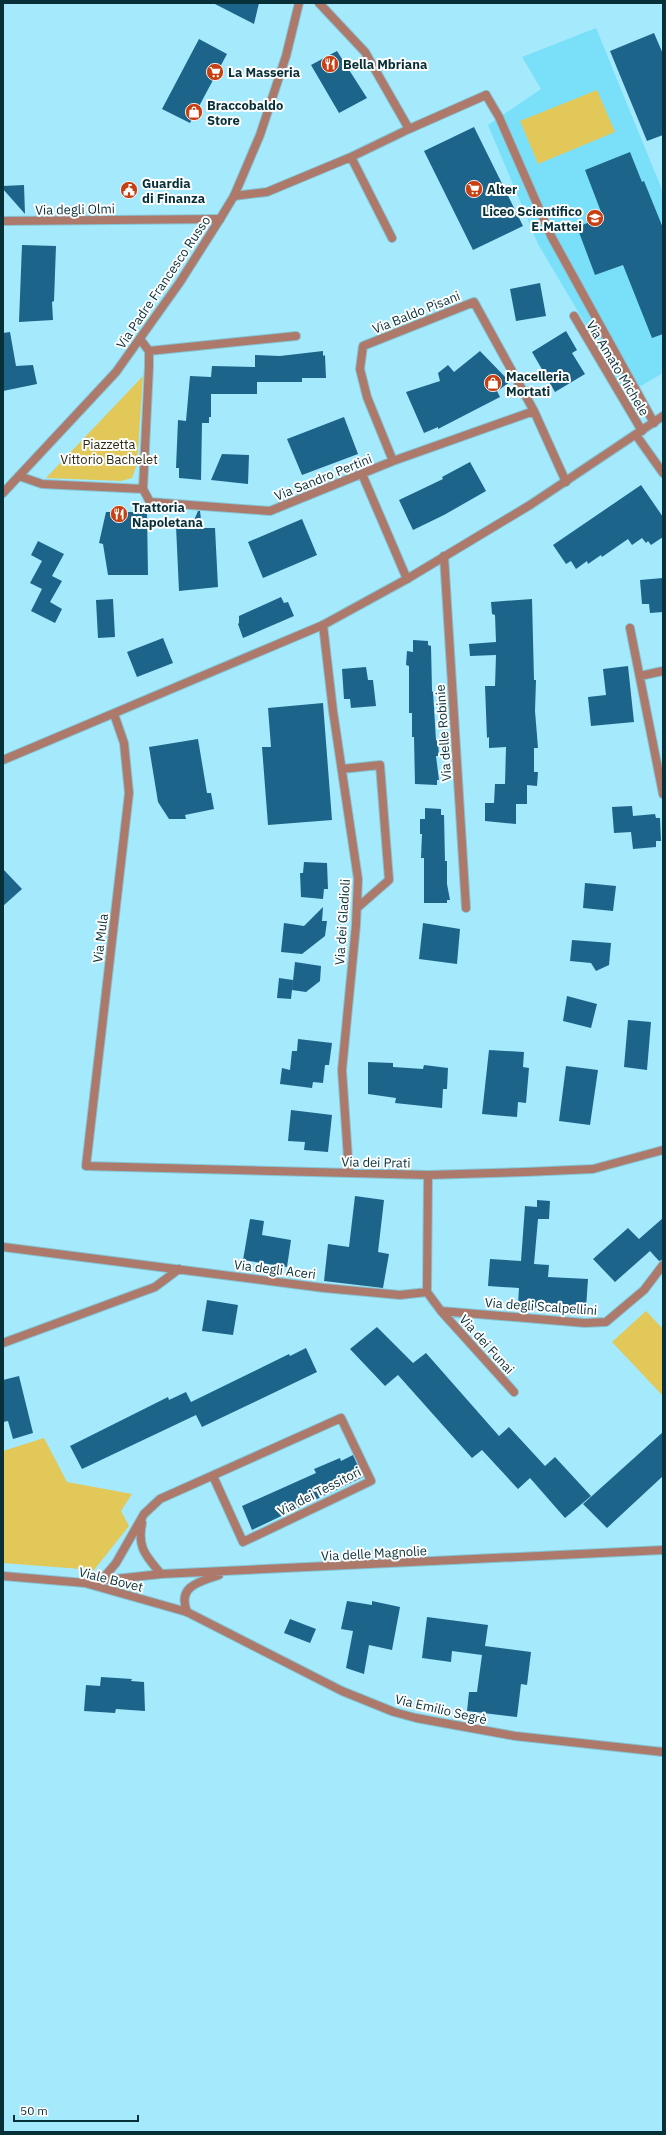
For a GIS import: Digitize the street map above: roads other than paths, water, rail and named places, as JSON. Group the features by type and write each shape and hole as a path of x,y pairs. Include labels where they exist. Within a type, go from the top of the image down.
{"street":[{"name":"Via Padre Francesco Russo","path":"3,493 116,372 234,196 260,135 286,56 299,3"},
{"path":"319,3 365,52 409,129"},
{"path":"234,196 267,192 351,157 409,129 486,95 499,117 551,236 654,423"},
{"path":"351,157 392,238"},
{"name":"Via degli Olmi","path":"3,221 220,219"},
{"name":"Via Baldo Pisani","path":"393,461 367,397 360,369 363,346 474,302 534,411"},
{"name":"Via Amato Michele","path":"574,316 663,473"},
{"path":"149,351 296,336"},
{"path":"19,476 42,484 143,489 150,366 149,351 140,338"},
{"path":"534,411 566,482"},
{"name":"Via Sandro Pertini","path":"143,489 150,502 270,511 393,461 534,411"},
{"path":"3,760 323,625 407,579 566,482 663,416"},
{"path":"362,474 407,579"},
{"name":"Via delle Robinie","path":"444,556 466,908"},
{"name":"Via dei Gladioli","path":"323,625 333,711 358,879 357,908 342,1070 349,1174"},
{"path":"630,628 663,794"},
{"path":"640,676 663,671"},
{"name":"Via Mula","path":"86,1166 129,793 124,743 114,714"},
{"path":"342,769 380,765 388,880 357,908"},
{"name":"Via dei Prati","path":"86,1166 428,1175 593,1169 663,1150"},
{"path":"428,1175 427,1292 441,1311"},
{"name":"Via degli Aceri","path":"3,1247 331,1288 400,1295 427,1292"},
{"name":"Via degli Scalpellini","path":"441,1311 585,1323 606,1322 644,1290 663,1265"},
{"path":"3,1343 155,1287 179,1269"},
{"name":"Via dei Funai","path":"441,1311 514,1392"},
{"name":"Via dei Tessitori","path":"86,1583 105,1576 116,1563 144,1514 160,1499 341,1418 371,1481 243,1542 213,1476"},
{"path":"144,1514 140,1534 143,1552 161,1574"},
{"name":"Via delle Magnolie","path":"86,1583 161,1574 663,1550"},
{"path":"188,1612 183,1601 186,1592 195,1584 229,1571"},
{"name":"Viale Bovet","path":"3,1576 86,1583 188,1612"},
{"name":"Via Emilio Segrè","path":"188,1612 342,1691 394,1712 443,1724 515,1736 663,1752"}],"place":[{"name":"Bella Mbriana","path":"330,64"},
{"name":"La Masseria","path":"215,72"},
{"name":"Braccobaldo Store","path":"194,112"},
{"name":"Alter","path":"474,189"},
{"name":"Guardia di Finanza","path":"129,190"},
{"name":"Liceo Scientifico E.Mattei","path":"595,218"},
{"name":"Macelleria Mortati","path":"493,383"},
{"name":"Trattoria Napoletana","path":"119,514"}],"park label":[{"name":"Piazzetta Vittorio Bachelet","path":"109,452"}]}
